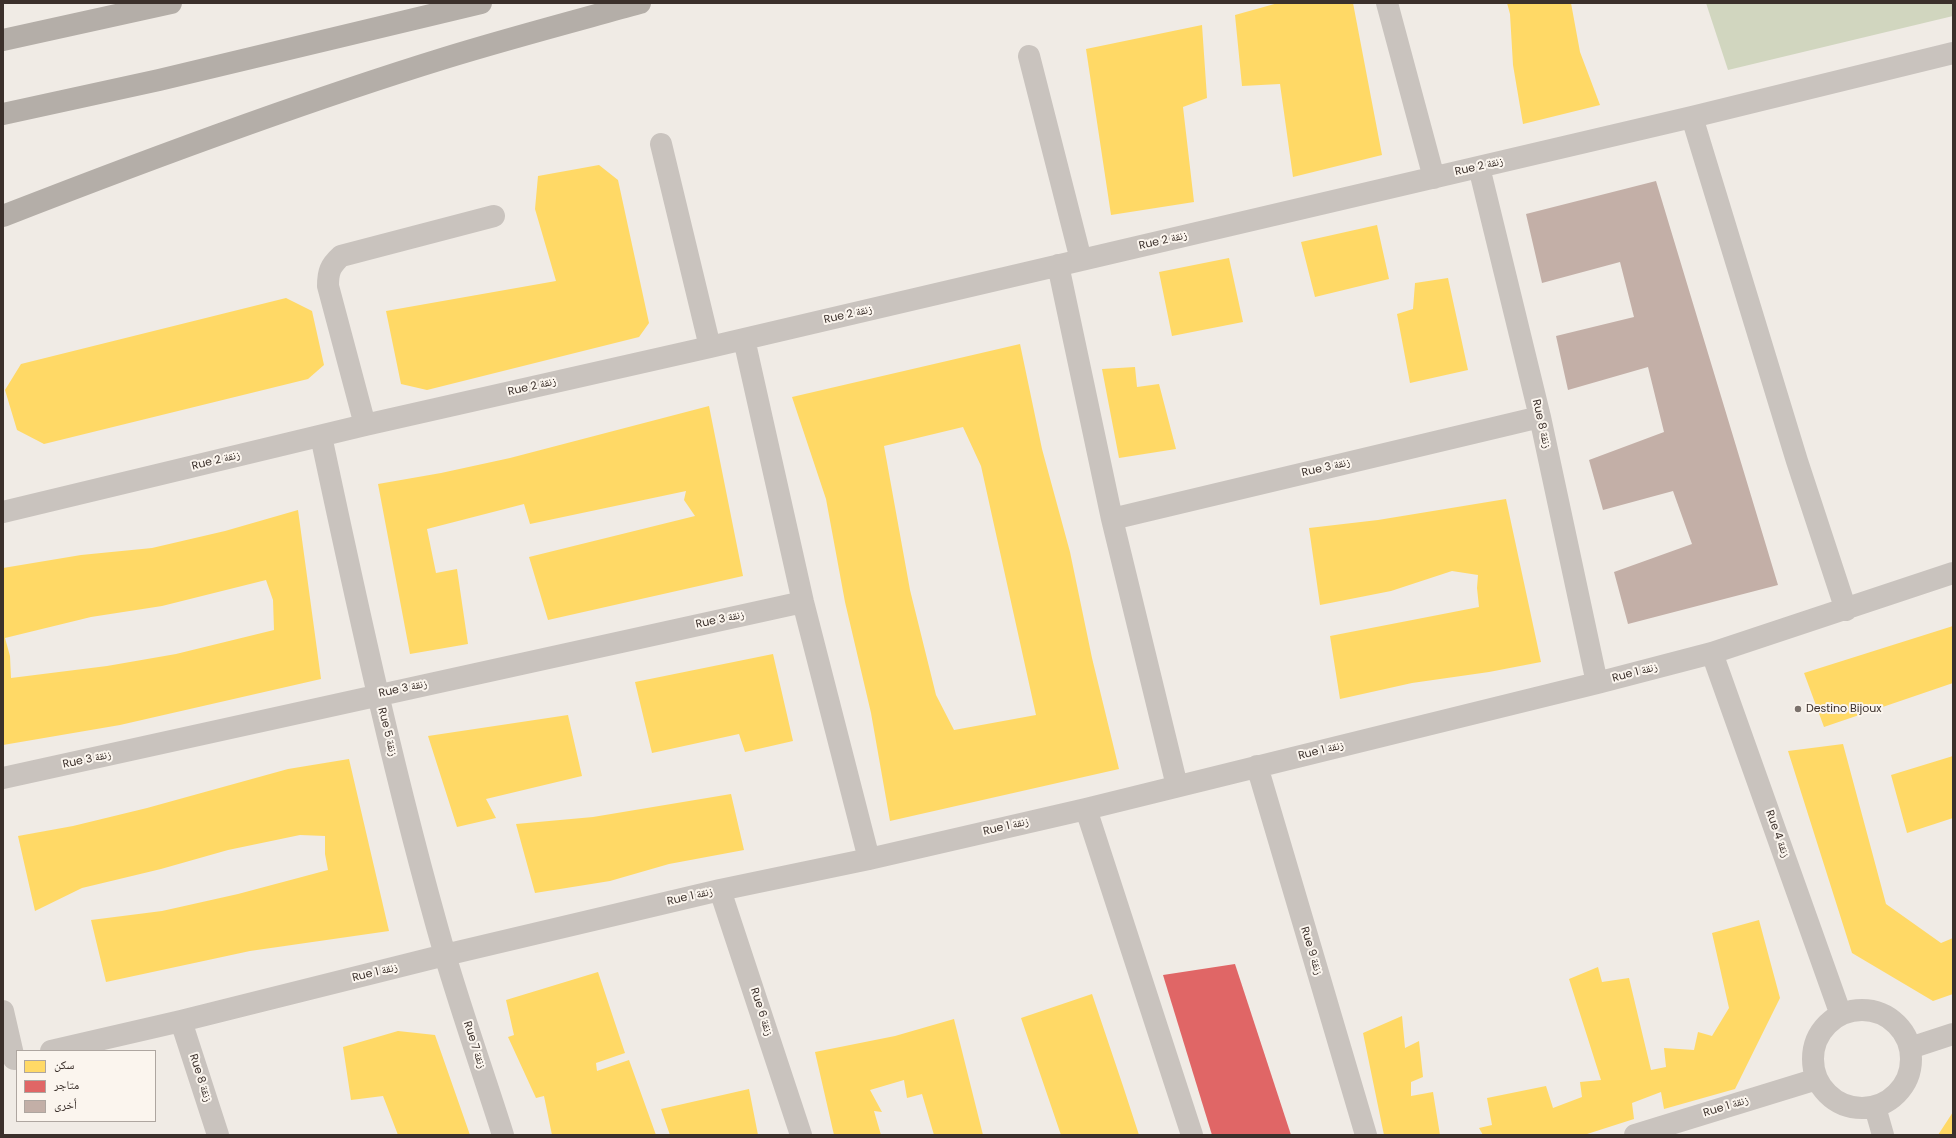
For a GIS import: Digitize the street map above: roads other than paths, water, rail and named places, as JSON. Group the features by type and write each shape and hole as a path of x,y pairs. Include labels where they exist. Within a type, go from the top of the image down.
{"highway":[{"path":"3,40 171,3"},
{"path":"3,114 159,80 481,3"},
{"path":"3,216 121,170 269,116 446,57 640,3"}],"street":[{"path":"1387,3 1434,178"},
{"name":"Rue 2 زنقة","path":"3,512 366,425 710,347 1434,178 1953,53"},
{"path":"1029,56 1081,260"},
{"path":"1692,117 1797,461 1846,610"},
{"path":"661,144 710,347"},
{"name":"Rue 8 زنقة","path":"1479,167 1540,417 1598,683"},
{"path":"366,425 328,286 328,274 332,265 341,256 494,216"},
{"path":"1058,265 1112,519 1178,786"},
{"path":"744,339 803,602 869,859"},
{"name":"Rue 3 زنقة","path":"1112,519 1540,417"},
{"name":"Rue 5 زنقة","path":"321,436 378,695 445,955"},
{"name":"Rue 1 زنقة","path":"55,1050 182,1021 445,955 720,890 869,859 1086,809 1598,683 1712,653 1846,610 1953,573"},
{"name":"Rue 3 زنقة","path":"3,778 803,602"},
{"name":"Rue 4 زنقة","path":"1712,653 1841,1015"},
{"name":"Rue 9 زنقة","path":"1257,766 1366,1135"},
{"path":"1086,809 1192,1135"},
{"name":"Rue 6 زنقة","path":"720,890 801,1135"},
{"name":"Rue 7 زنقة","path":"445,955 503,1135"},
{"path":"1862,1010 1884,1015 1901,1028 1910,1048 1911,1067 1904,1085 1897,1094 1886,1102 1875,1107 1852,1108 1841,1103 1822,1089 1814,1069 1814,1047 1824,1028 1841,1015 1851,1011 1862,1010"},
{"path":"3,1011 11,1059"},
{"name":"Rue 8 زنقة","path":"182,1021 218,1135"},
{"path":"1910,1048 1953,1034"},
{"name":"Rue 1 زنقة","path":"1635,1135 1817,1079"},
{"path":"1875,1107 1883,1135"}],"place":[{"name":"Destino Bijoux","path":"1798,709"}]}
